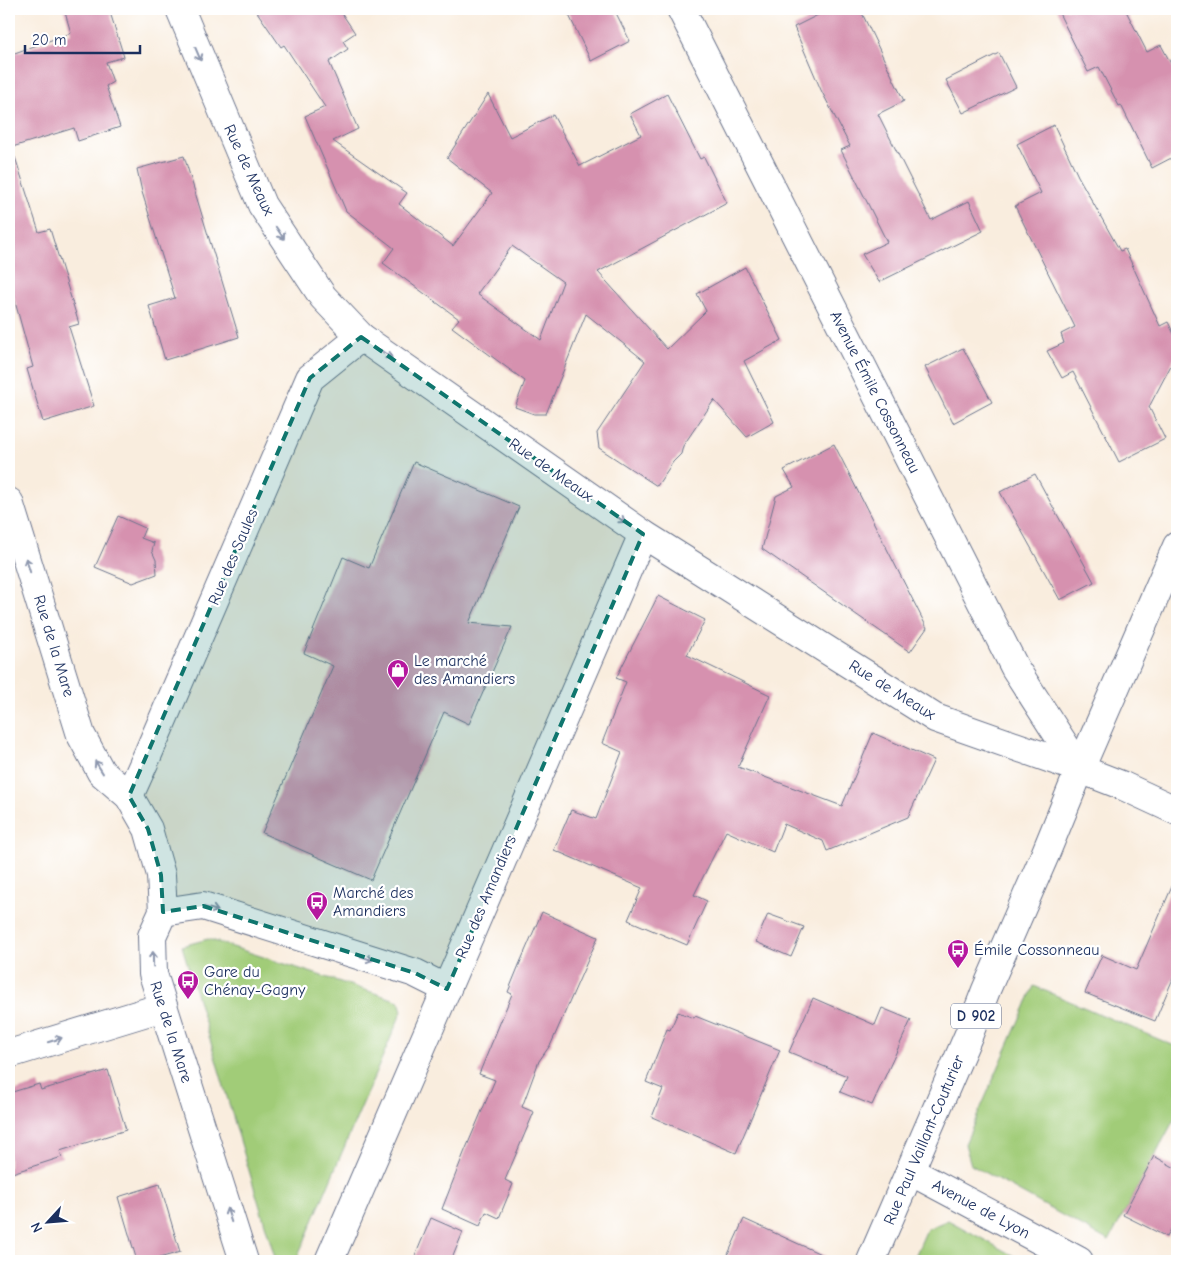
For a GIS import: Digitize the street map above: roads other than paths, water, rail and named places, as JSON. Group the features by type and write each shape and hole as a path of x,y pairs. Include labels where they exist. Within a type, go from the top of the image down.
{"street":[{"name":"Rue de Meaux","path":"180,9 262,206 324,297 361,337 643,534 935,718 1080,769 1121,785 1177,811"},
{"name":"Avenue Émile Cossonneau","path":"681,9 1015,668 1080,769"},
{"name":"Rue des Saules","path":"129,796 310,378 361,337"},
{"name":"Rue de la Mare","path":"9,502 81,735 101,772 129,796 148,829 161,874 163,912 152,936 153,974 244,1261"},
{"name":"Rue des Amandiers","path":"329,1261 643,534"},
{"name":"D 902","path":"1080,769 1177,546"},
{"name":"Rue Paul Vaillant-Couturier","path":"871,1261 1080,769"},
{"path":"163,912 203,906 415,973 447,989"},
{"path":"9,1054 163,1007"},
{"name":"Avenue de Lyon","path":"910,1170 1079,1261"}],"place":[{"name":"Le marché des Amandiers","path":"398,689"},
{"name":"Marché des Amandiers","path":"317,921"},
{"name":"Émile Cossonneau","path":"958,969"},
{"name":"Gare du Chénay-Gagny","path":"188,1000"}]}
